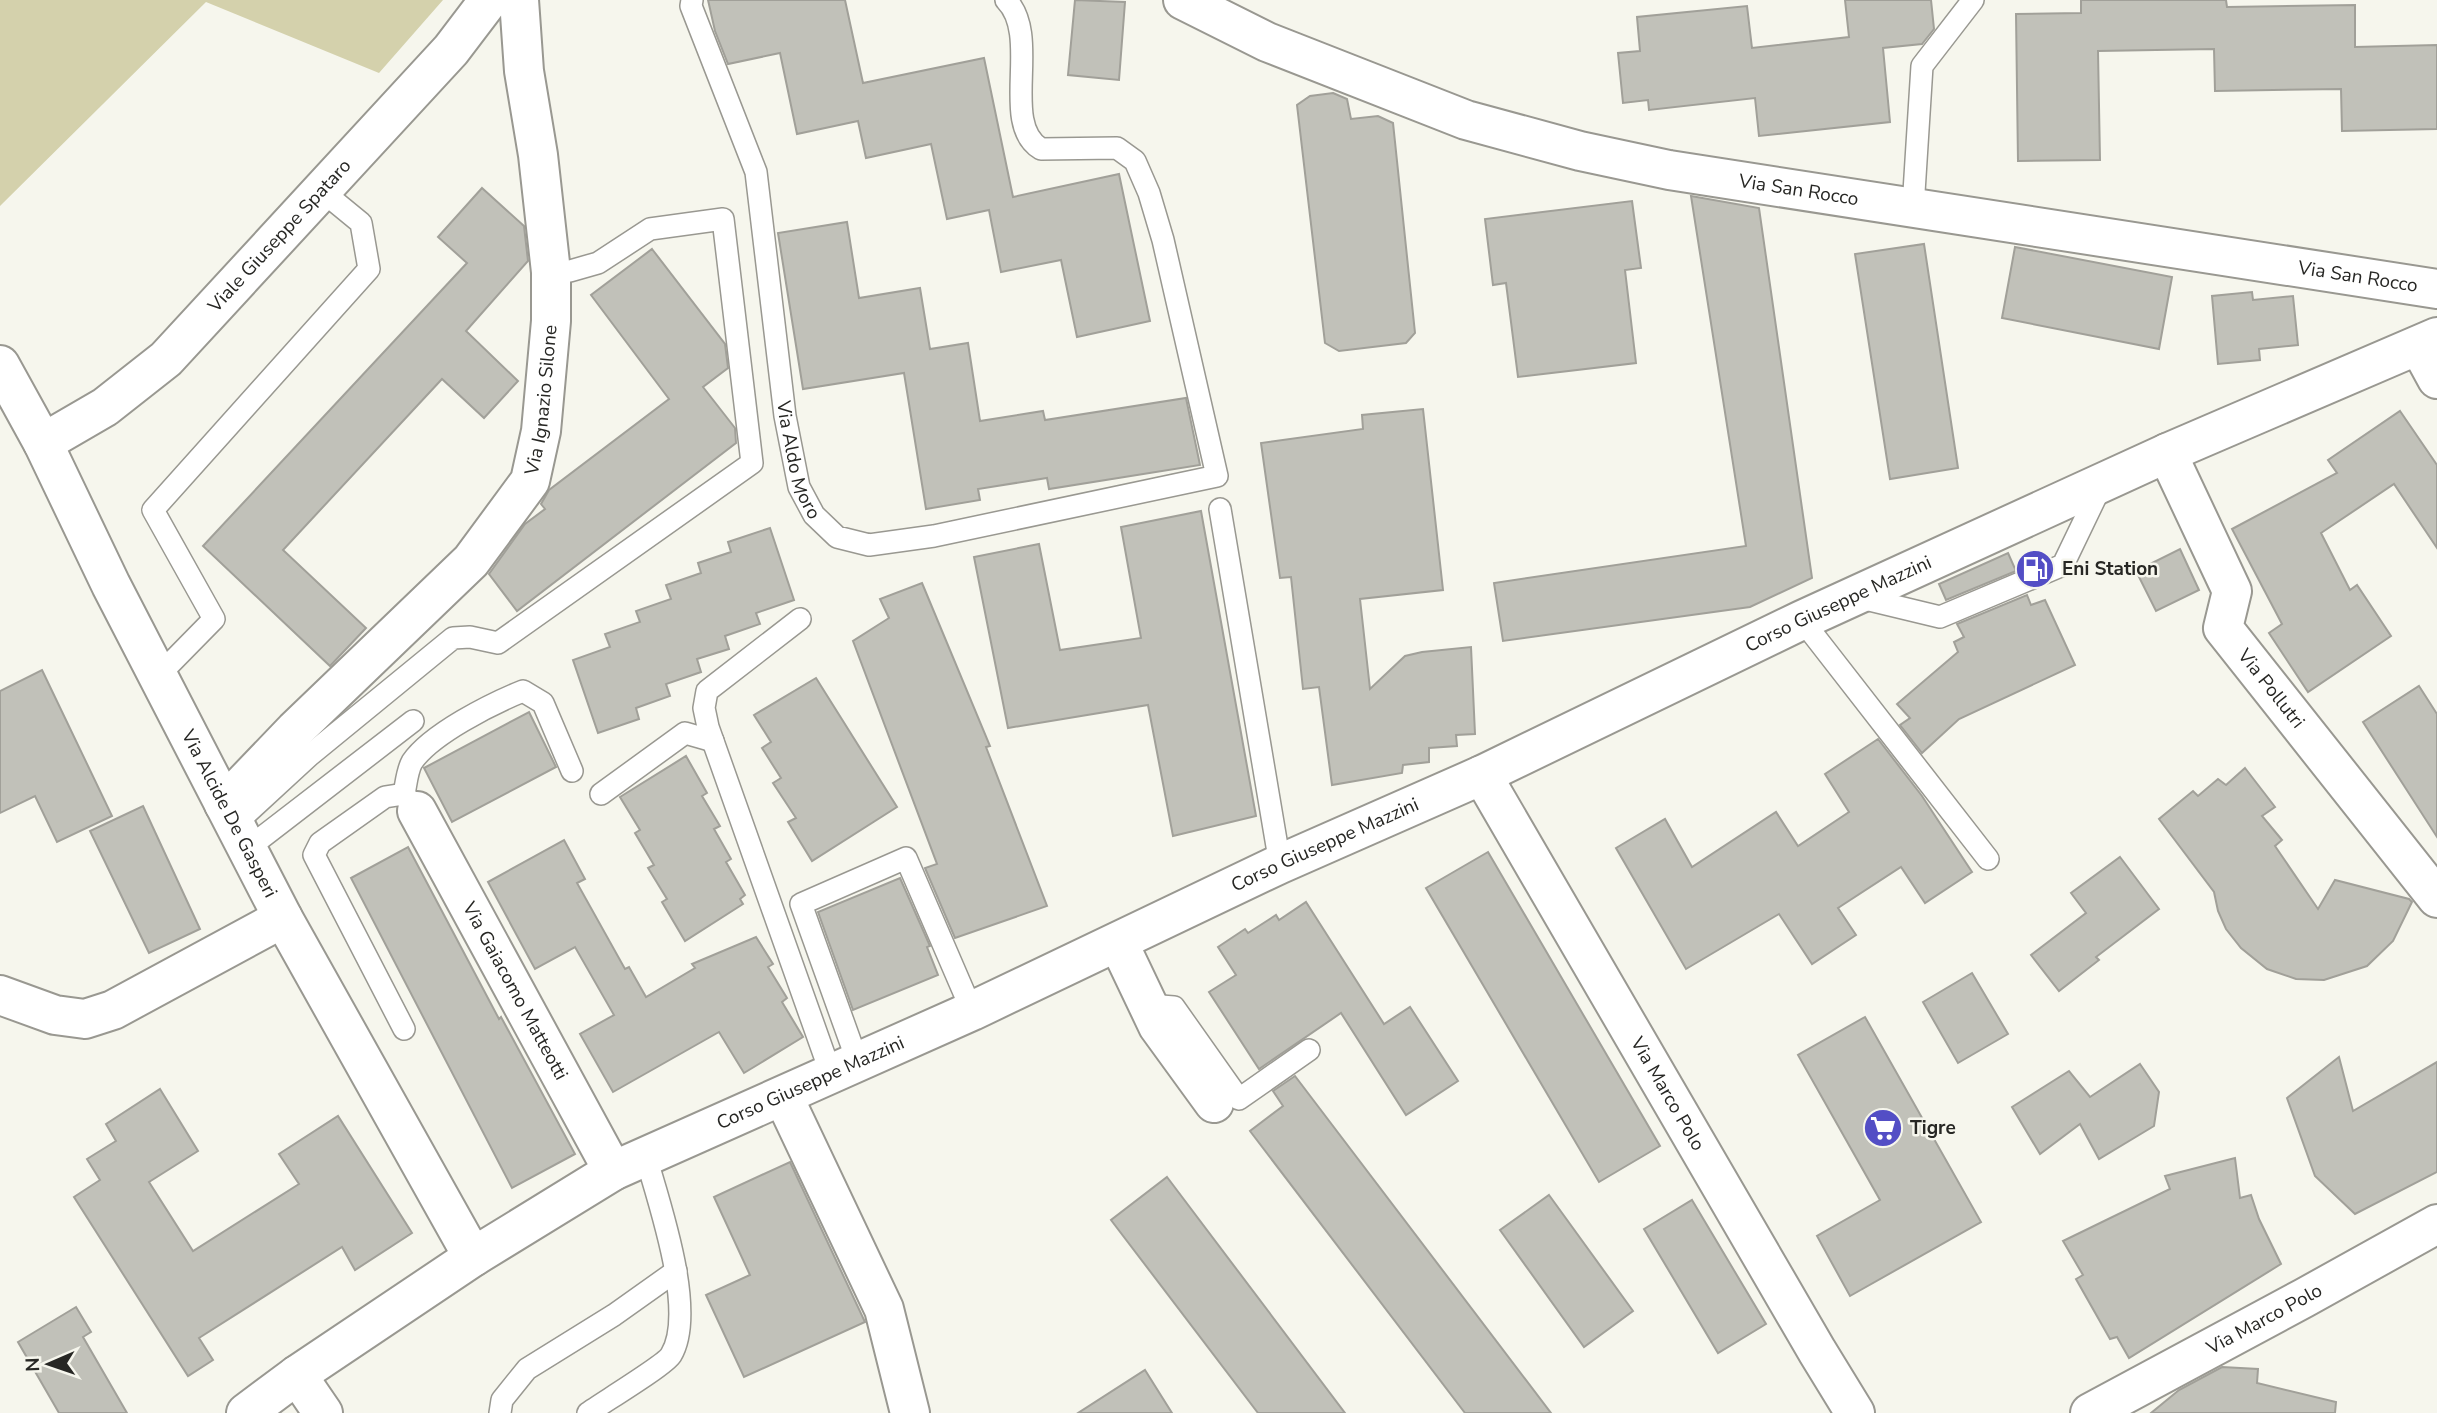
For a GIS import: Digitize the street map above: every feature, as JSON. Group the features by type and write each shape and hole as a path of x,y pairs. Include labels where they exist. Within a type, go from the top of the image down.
{"street":[{"name":"Viale Giuseppe Spataro","path":"43,443 105,407 166,359 452,50 489,0"},
{"name":"Via Ignazio Silone","path":"235,826 295,730 471,561 530,481 541,430 551,321 551,272 538,155 524,71 519,0"},
{"name":"Via San Rocco","path":"1182,0 1267,42 1466,120 1580,150 1669,170 2437,289"},
{"path":"2428,342 2437,379"},
{"name":"Corso Giuseppe Mazzini","path":"246,1413 297,1375 473,1257 630,1164 972,1011 1280,864 1482,775 1802,620 2103,482 2428,342"},
{"name":"Via Alcide De Gasperi","path":"0,365 43,443 111,585 283,918 473,1257"},
{"name":"Via Pollutri","path":"2167,453 2232,591 2223,628 2437,898"},
{"name":"Via Marco Polo","path":"1482,775 1855,1413"},
{"name":"Via Gaiacomo Matteotti","path":"411,803 630,1164"},
{"path":"0,995 55,1015 85,1019 113,1010 283,918"},
{"path":"1118,942 1158,1026 1214,1103"},
{"path":"783,1096 884,1309 910,1413"},
{"name":"Via Marco Polo","path":"2090,1413 2437,1224"},
{"path":"297,1375 323,1413"}],"lane":[{"name":"Via Aldo Moro","path":"692,0 691,6 707,51 756,172 785,416 799,487 821,523 838,537 869,545 934,536 1217,476 1163,240 1149,193 1135,161 1117,148 1041,149 1031,143 1021,120 1023,78 1016,9 1006,0"},
{"path":"1913,208 1922,65 1973,0"},
{"path":"158,676 214,619 153,510 369,269 360,223 323,191"},
{"path":"235,826 310,755 453,638 470,637 498,643 752,463 723,219 650,229 598,263 570,271 551,272"},
{"path":"1855,596 1940,617 2063,565 2103,482"},
{"path":"1220,509 1280,864"},
{"path":"800,619 707,691 704,708 713,741 845,1069"},
{"path":"1802,620 1988,859"},
{"path":"404,1029 314,855 320,843 385,797 411,803 411,764 429,745 490,704 523,691 543,702 572,771"},
{"path":"235,826 413,721"},
{"path":"601,794 685,733 713,741"},
{"path":"845,1069 801,904 825,893 906,858 972,1011"},
{"path":"1148,1005 1174,1007 1239,1099 1309,1050"},
{"path":"588,1413 670,1357 678,1337 679,1295 676,1271 630,1164"},
{"path":"500,1413 502,1401 527,1369 614,1315 676,1271"}],"shaded area":[{"path":"0,0 443,0 379,73 206,2 0,206"}],"building":[{"path":"708,0 845,0 863,83 984,58 1013,197 1119,174 1150,321 1077,337 1061,260 1001,272 989,210 947,219 931,144 866,158 858,121 797,134 780,53 728,64 715,31"},
{"path":"1075,0 1125,2 1119,80 1068,75"},
{"path":"1845,0 1931,0 1934,29 1922,44 1883,48 1890,122 1759,136 1755,98 1649,110 1648,100 1623,103 1618,53 1640,51 1637,17 1747,6 1752,48 1849,37"},
{"path":"2081,0 2226,0 2227,7 2355,5 2355,47 2437,45 2437,129 2342,131 2341,89 2215,91 2214,49 2098,51 2100,160 2018,161 2016,14 2081,13"},
{"path":"1333,93 1347,99 1351,119 1378,116 1393,123 1415,333 1406,343 1339,351 1325,343 1297,105 1310,96"},
{"path":"482,188 524,226 528,261 466,331 518,381 484,418 442,379 283,550 366,628 330,666 203,546 467,263 438,237"},
{"path":"1691,196 1759,208 1812,578 1750,607 1503,641 1494,583 1746,546"},
{"path":"1632,201 1641,268 1625,270 1636,363 1518,377 1506,283 1493,285 1485,219"},
{"path":"847,222 859,298 920,288 930,349 968,343 980,421 1043,411 1045,420 1186,398 1200,465 1049,489 1047,478 978,489 980,500 926,509 904,373 803,389 778,233"},
{"path":"1924,244 1958,468 1890,479 1855,254"},
{"path":"2015,247 2172,277 2159,349 2002,318"},
{"path":"652,249 725,344 728,368 703,387 735,428 736,443 517,611 489,574 525,524 545,509 541,504 549,490 669,399 591,295"},
{"path":"2252,292 2253,300 2293,296 2298,345 2259,349 2260,360 2218,364 2212,296"},
{"path":"1423,409 1443,590 1360,599 1370,689 1405,656 1471,647 1475,734 1456,735 1457,746 1429,748 1429,762 1403,765 1402,773 1332,785 1319,687 1303,689 1291,577 1280,578 1261,443 1363,429 1362,415"},
{"path":"2400,411 2437,465 2437,548 2394,484 2321,533 2350,590 2357,585 2391,636 2308,692 2269,633 2282,624 2232,529 2337,473 2328,460"},
{"path":"1201,511 1256,816 1173,836 1148,705 1008,728 974,557 1039,544 1060,650 1141,638 1121,527"},
{"path":"770,528 794,600 756,613 760,624 725,636 729,649 697,659 701,672 666,684 670,696 636,708 639,719 598,733 573,660 610,647 605,634 640,622 636,611 671,599 666,585 701,573 698,563 731,552 728,542"},
{"path":"2180,549 2199,590 2156,611 2136,571"},
{"path":"2008,553 2016,571 1946,600 1939,584"},
{"path":"922,583 990,746 986,747 1047,906 955,938 925,868 937,864 853,641 889,618 880,599"},
{"path":"2027,595 2031,605 2045,600 2075,665 1959,719 1922,753 1900,725 1910,718 1897,704 1958,652 1954,642 1964,637 1957,624"},
{"path":"42,670 112,816 57,842 35,796 0,813 0,691"},
{"path":"816,678 897,807 812,861 788,822 796,818 773,783 781,778 762,748 771,742 754,715"},
{"path":"2419,686 2437,714 2437,837 2363,722"},
{"path":"529,712 556,767 452,822 424,768"},
{"path":"1878,739 1922,796 1972,872 1925,903 1901,867 1838,908 1856,935 1812,964 1779,914 1686,969 1616,848 1665,819 1692,867 1776,812 1798,846 1849,812 1825,774"},
{"path":"686,756 707,793 702,796 720,826 714,829 731,859 726,862 745,895 740,899 743,904 685,941 662,902 667,899 648,868 654,865 635,833 640,830 620,797"},
{"path":"2245,768 2275,807 2262,816 2282,840 2275,846 2318,909 2335,880 2412,902 2393,941 2367,966 2324,980 2296,979 2267,969 2241,948 2226,929 2214,892 2159,819 2193,791 2198,796 2218,779 2226,785"},
{"path":"143,806 200,929 149,953 90,831"},
{"path":"564,840 585,879 577,883 625,969 629,967 646,997 695,968 692,964 756,937 773,964 768,967 787,998 782,1002 803,1037 744,1073 719,1032 613,1092 580,1034 614,1015 575,947 535,969 488,882"},
{"path":"408,847 499,1019 501,1017 575,1154 512,1188 351,878"},
{"path":"1488,852 1660,1146 1599,1182 1426,888"},
{"path":"2120,857 2159,909 2096,957 2099,960 2059,991 2031,955 2086,913 2071,893"},
{"path":"900,878 930,946 927,947 938,975 853,1010 818,912"},
{"path":"1306,902 1384,1024 1410,1007 1458,1081 1406,1115 1341,1013 1259,1069 1209,992 1236,975 1218,947 1245,929 1248,933 1276,915 1279,920"},
{"path":"1972,973 2008,1034 1958,1063 1923,1002"},
{"name":"Tigre","path":"1865,1017 1981,1222 1850,1296 1817,1236 1880,1200 1798,1055"},
{"path":"2339,1057 2353,1111 2437,1062 2437,1172 2355,1214 2315,1176 2287,1098"},
{"path":"2140,1064 2159,1092 2154,1126 2099,1159 2080,1124 2040,1154 2012,1107 2069,1071 2090,1097"},
{"path":"1295,1076 1551,1413 1465,1413 1250,1131 1283,1106 1273,1091"},
{"path":"160,1089 198,1151 149,1182 193,1251 299,1184 279,1154 338,1116 412,1233 355,1270 342,1247 199,1338 213,1360 188,1376 74,1197 100,1180 87,1159 116,1141 106,1124"},
{"path":"2235,1158 2240,1198 2251,1195 2259,1219 2281,1264 2129,1358 2117,1337 2110,1339 2076,1279 2083,1275 2063,1241 2170,1189 2165,1176"},
{"path":"790,1162 865,1322 744,1377 706,1295 750,1275 714,1197"},
{"path":"1167,1177 1345,1413 1258,1413 1111,1220"},
{"path":"1549,1195 1633,1311 1584,1347 1500,1230"},
{"path":"1692,1200 1766,1324 1718,1353 1644,1229"},
{"path":"76,1307 91,1332 83,1337 127,1413 59,1413 18,1342"},
{"path":"2222,1367 2258,1369 2257,1383 2336,1402 2335,1413 2151,1413 2179,1390"},
{"path":"1145,1370 1172,1413 1078,1413"}],"place":[{"name":"Eni Station","path":"2035,569"},
{"name":"Tigre","path":"1883,1128"}]}
